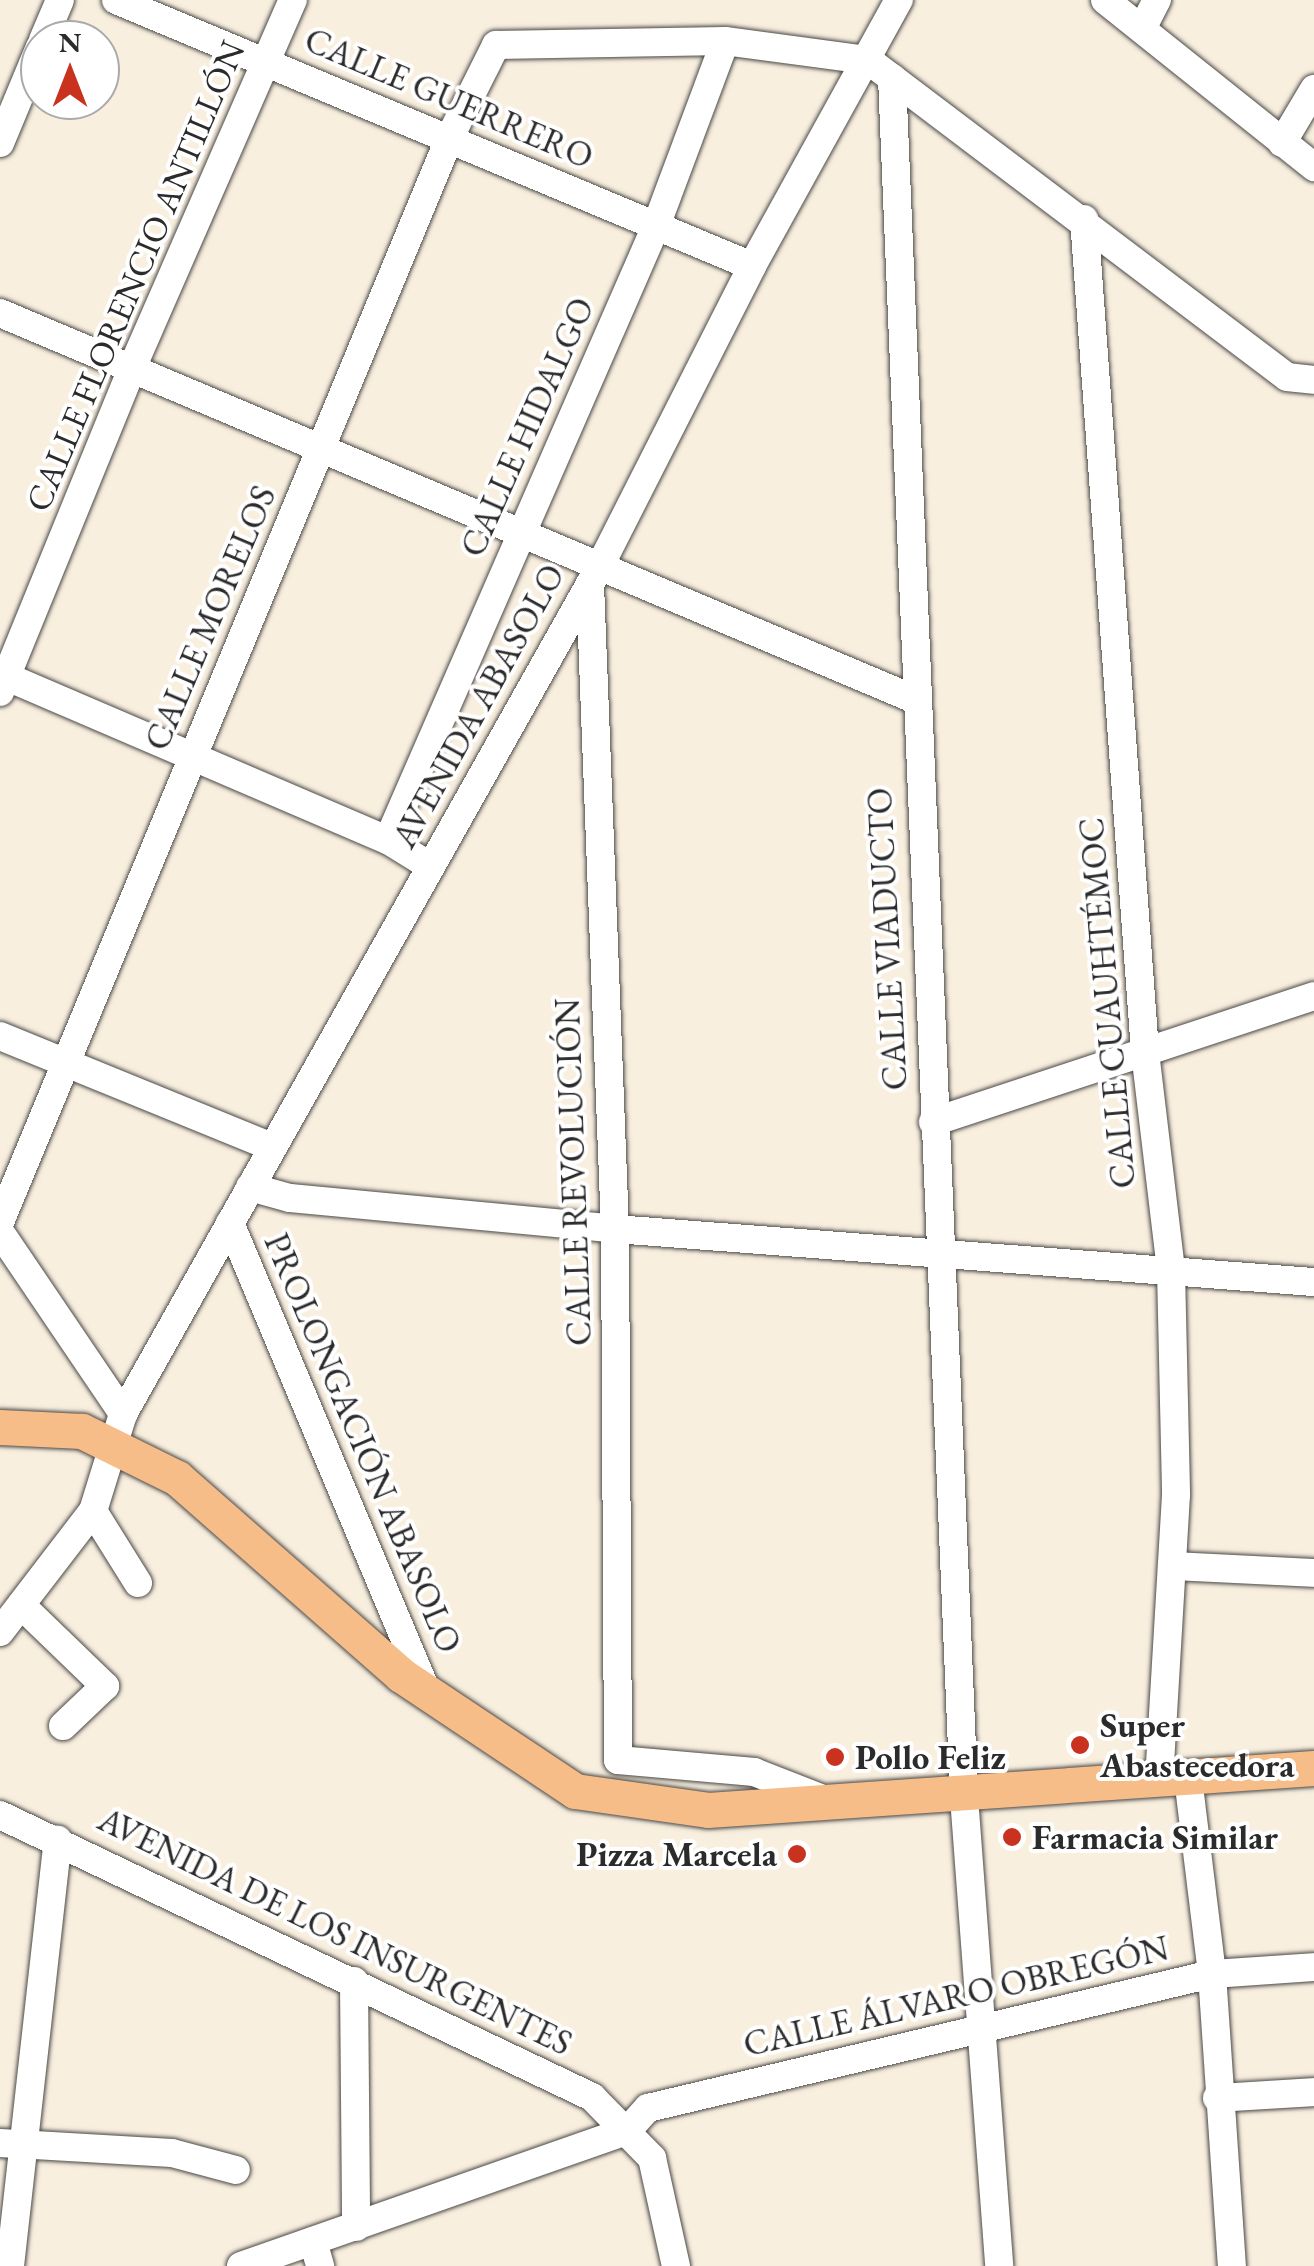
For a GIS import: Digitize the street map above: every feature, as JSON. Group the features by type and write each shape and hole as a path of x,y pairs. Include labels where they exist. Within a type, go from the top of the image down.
{"main road":[{"path":"0,1427 118,1428 427,1692 575,1791 708,1810 964,1796 1314,1768"}],"street":[{"name":"CALLE GUERRERO","path":"116,0 752,266"},
{"name":"CALLE FLORENCIO ANTILLÓN","path":"2,681 132,368 293,0"},
{"name":"AVENIDA ABASOLO","path":"93,1512 118,1428 595,574 752,266 899,0"},
{"path":"1105,0 1314,167"},
{"path":"1142,29 1157,0"},
{"path":"725,41 868,60 1084,219 1287,377 1314,380"},
{"name":"CALLE MORELOS","path":"0,1222 449,139 496,45 725,41"},
{"name":"CALLE HIDALGO","path":"388,840 656,226 725,41"},
{"name":"CALLE VIADUCTO","path":"892,78 914,699 964,1796 999,2266"},
{"path":"1282,142 1314,89"},
{"path":"0,143 20,95"},
{"name":"CALLE CUAUHTÉMOC","path":"1084,219 1146,1052 1170,1270 1174,1780 1212,1974 1217,2098 1232,2266"},
{"path":"0,313 522,534 595,574 914,699"},
{"name":"CALLE REVOLUCIÓN","path":"595,574 616,1229 618,1760 754,1772 833,1803"},
{"path":"2,681 193,756 388,840 430,866"},
{"path":"933,1122 1314,996"},
{"path":"0,1036 272,1148"},
{"path":"250,1187 290,1198 616,1229 1314,1282"},
{"name":"PROLONGACIÓN ABASOLO","path":"230,1223 427,1692"},
{"path":"0,1232 118,1428"},
{"path":"0,1632 93,1512 138,1583"},
{"path":"1172,1566 1314,1573"},
{"path":"21,1604 105,1686 64,1726"},
{"name":"AVENIDA DE LOS INSURGENTES","path":"0,1815 592,2096 652,2158 676,2266"},
{"path":"10,2266 12,2143 58,1840"},
{"name":"CALLE ÁLVARO OBREGÓN","path":"241,2266 317,2254 356,2227 628,2131 648,2108 1212,1974 1314,1967"},
{"path":"354,1981 356,2227"},
{"path":"1217,2098 1314,2092"},
{"path":"12,2143 172,2153 236,2170"}],"place":[{"name":"Super Abastecedora","path":"1080,1745"},
{"name":"Pollo Feliz","path":"835,1757"},
{"name":"Farmacia Similar","path":"1012,1837"},
{"name":"Pizza Marcela","path":"797,1854"}]}
